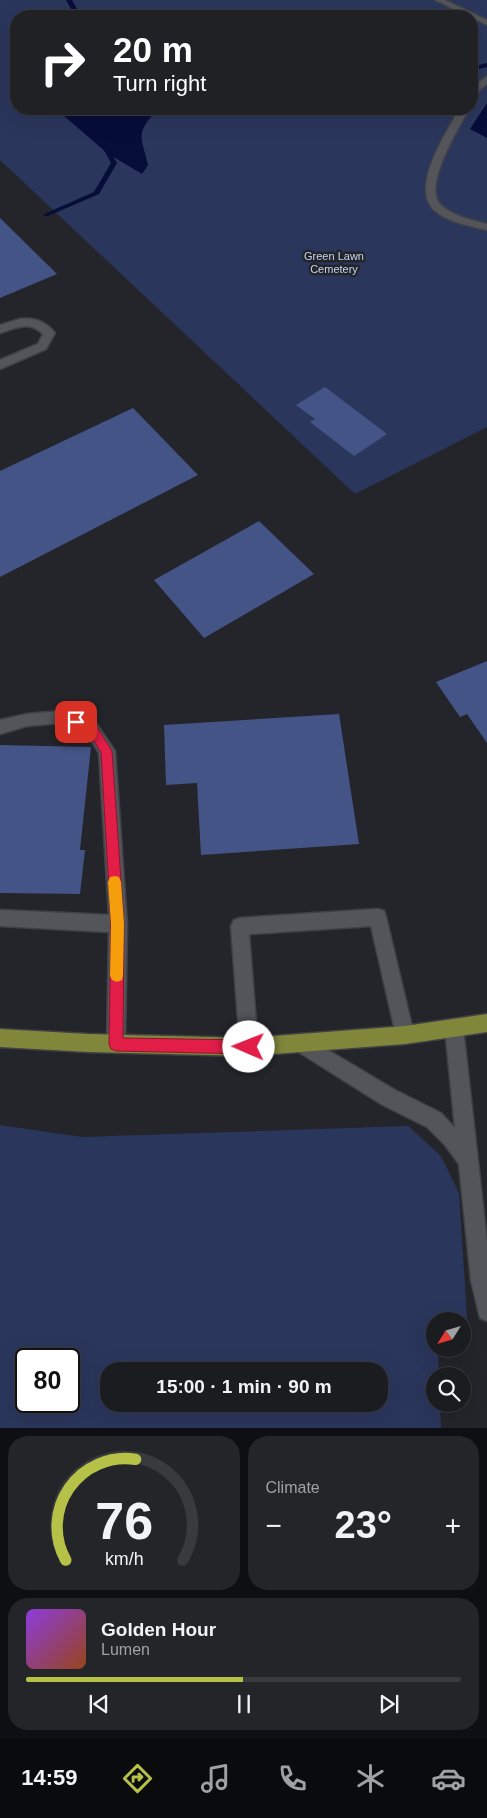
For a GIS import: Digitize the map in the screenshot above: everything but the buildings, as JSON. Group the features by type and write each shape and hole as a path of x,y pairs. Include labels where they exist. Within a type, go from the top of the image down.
{"highway":[{"path":"0,1038 116,1044 249,1047 405,1036 487,1023"},
{"path":"0,1046 44,1041"}],"lane":[{"path":"439,0 459,10"},
{"path":"461,115 431,174 430,191 435,206 449,214 487,228"},
{"path":"0,329 25,320 43,326 49,333 42,346 0,365"},
{"path":"0,727 27,720 61,717 91,728 106,751 118,924 116,1044"},
{"path":"249,1047 240,926 378,917 405,1036"},
{"path":"0,918 118,924"},
{"path":"454,1028 481,1280 487,1311"},
{"path":"300,1043 388,1097 434,1120 452,1138 468,1162"}],"green space":[{"name":"Green Lawn Cemetery","path":"0,0 487,0 487,427 355,494 0,160"},
{"path":"0,1125 82,1137 408,1126 441,1156 459,1193 467,1312 426,1312 426,1358 438,1358 439,1367 426,1367 426,1412 440,1412 441,1428 0,1428"}],"shaded area":[{"path":"487,103 487,138 470,129"},
{"path":"63,115 152,115 143,130 142,141 148,165 142,174 107,153"}],"waterway":[{"path":"69,0 75,10"},
{"path":"478,67 487,65"},
{"path":"46,215 97,193 114,163 103,143"}],"slow traffic":[{"path":"115,882 118,924 117,976"}],"route":[{"path":"76,722 91,728 106,751 118,924 116,1044 249,1047"}]}
